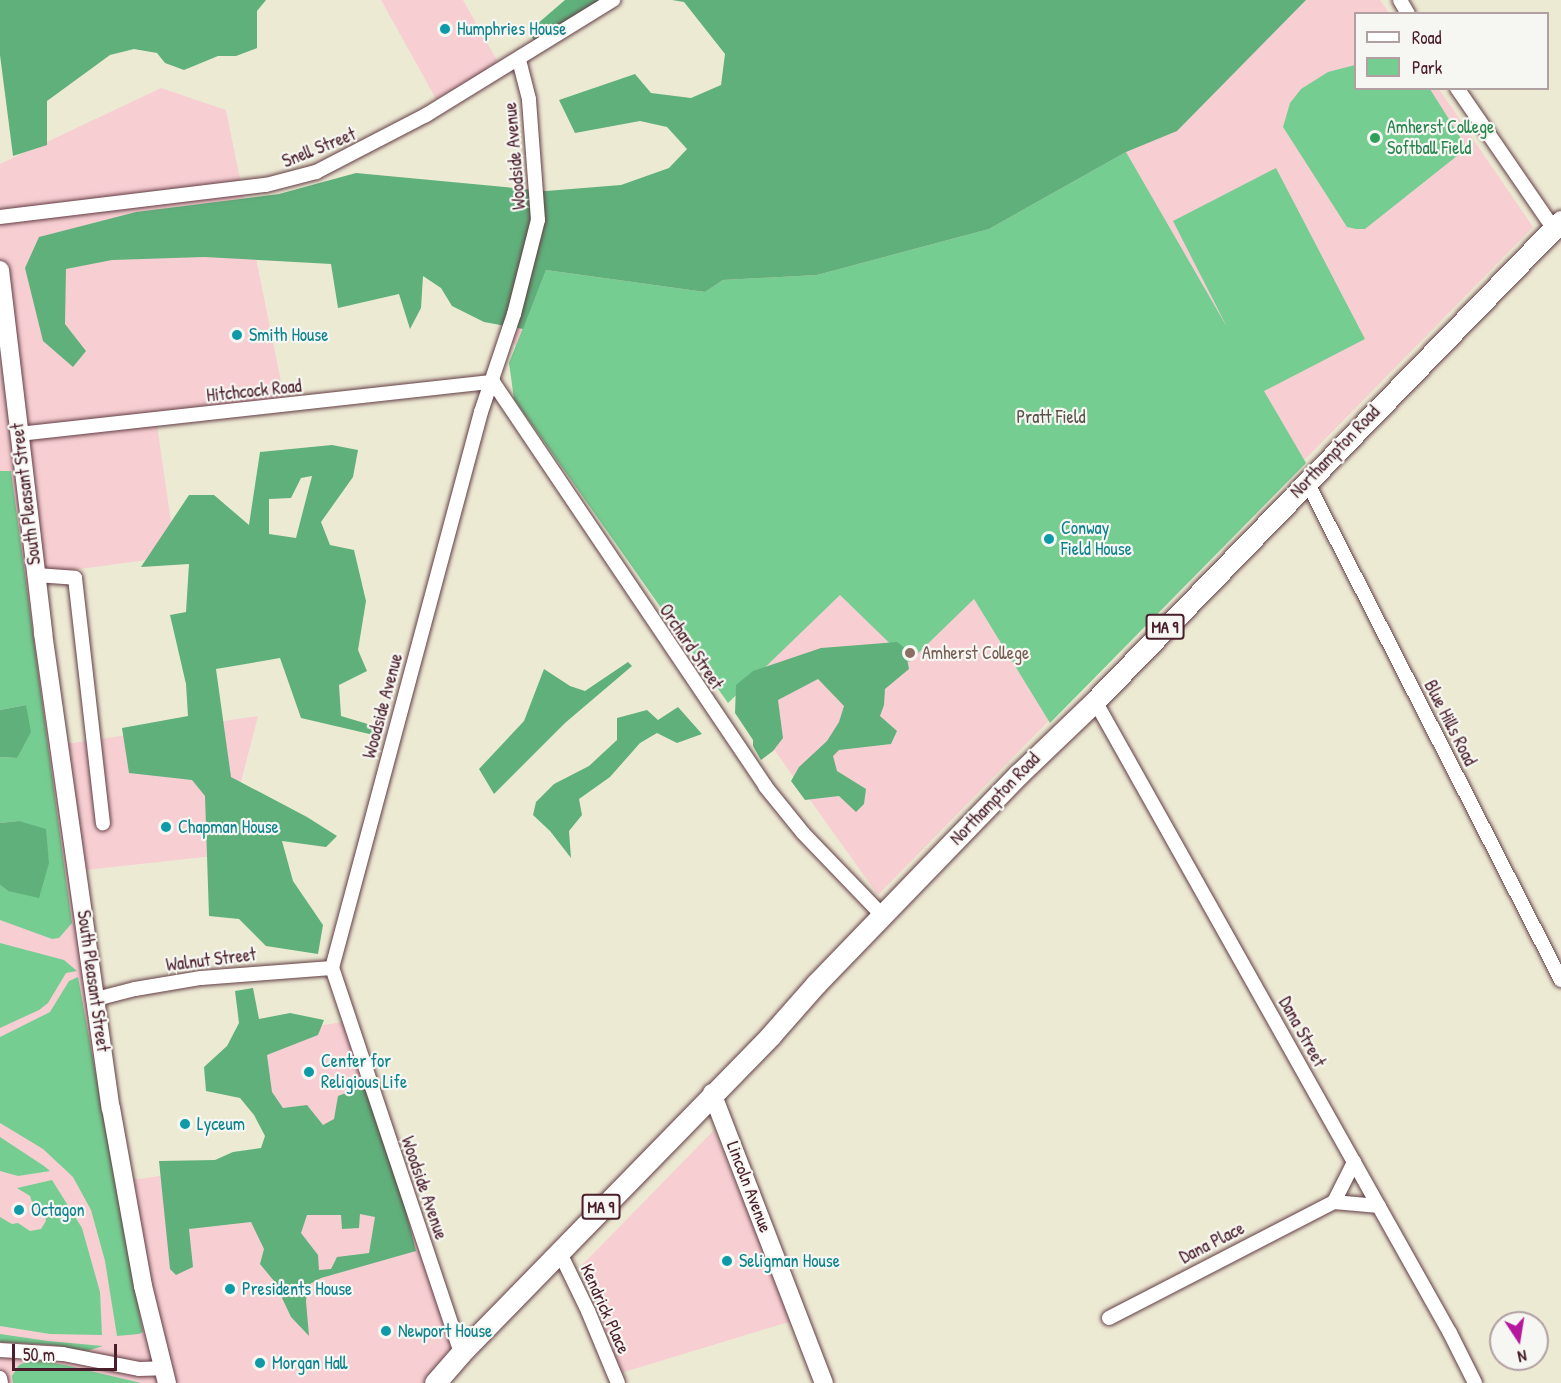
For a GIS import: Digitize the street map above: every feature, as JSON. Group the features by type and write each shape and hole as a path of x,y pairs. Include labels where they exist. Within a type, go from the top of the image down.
{"highway":[{"name":"Northampton Road","path":"435,1383 559,1251 771,1035 882,915 1044,748 1095,700 1557,225"}],"main road":[{"name":"South Pleasant Street","path":"0,270 36,575 111,1108 143,1286 165,1375"},
{"name":"Lincoln Avenue","path":"712,1093 824,1383"}],"street":[{"name":"Snell Street","path":"0,217 266,185 305,176 381,141 519,60 613,0"},
{"name":"Woodside Avenue","path":"461,1353 332,968 478,423 493,382 538,220 529,99 519,60"},
{"path":"1458,90 1557,225"},
{"name":"Hitchcock Road","path":"19,434 493,382"},
{"name":"Orchard Street","path":"493,382 765,786 808,839 882,915"},
{"name":"Blue Hills Road","path":"1307,482 1561,980"},
{"name":"South Pleasant Street","path":"36,575 75,578 103,823"},
{"name":"Dana Street","path":"1095,700 1379,1206 1475,1383"},
{"name":"Walnut Street","path":"96,999 135,989 201,978 332,968"},
{"path":"1354,1162 1334,1202 1379,1206"},
{"name":"Dana Place","path":"1109,1318 1334,1202"},
{"name":"Kendrick Place","path":"559,1251 588,1311 618,1383"},
{"path":"0,1350 63,1354 165,1375"},
{"path":"0,1378 1,1383"}],"shaded area":[{"path":"381,0 463,0 499,64 436,99"},
{"name":"Amherst College","path":"1275,0 1380,0 1388,12 1354,12 1354,90 1440,90 1533,227 878,895 531,410 528,356 512,342 546,257"},
{"path":"161,88 226,110 286,406 156,418 176,556 36,575 59,745 258,716 222,855 77,871 126,1181 277,1158 252,1036 349,1021 461,1353 435,1383 0,1383 0,164"},
{"path":"714,1130 792,1321 621,1373 582,1265"}],"green space":[{"path":"0,0 266,0 257,11 257,48 236,56 218,56 184,70 165,63 157,53 134,49 110,55 47,101 47,145 13,156 0,55"},
{"path":"565,0 601,0 534,41 529,31"},
{"path":"672,0 1306,0 1177,131 1126,152 989,229 817,275 723,280 705,292 546,270 523,329 484,322 452,306 441,288 423,276 421,308 410,329 399,294 338,308 331,264 204,257 112,260 66,269 65,324 86,351 73,367 43,341 25,268 39,237 136,212 279,194 356,173 546,191 621,185 669,168 687,149 667,127 640,121 575,133 559,100 635,74 651,93 691,98 721,85 725,54 684,2"},
{"name":"Amherst College Softball Field","path":"1354,65 1354,90 1431,90 1467,148 1365,229 1347,227 1283,127 1290,103 1301,89 1328,72"},
{"name":"Pratt Field","path":"1126,152 1227,327 1173,221 1276,168 1365,339 1264,391 1306,463 1050,723 974,599 909,662 840,595 728,703 514,399 509,363 546,270 705,292 723,280 817,275 989,229"},
{"path":"332,445 358,450 353,477 321,522 330,545 354,550 366,601 358,650 367,671 339,685 341,716 381,728 378,736 301,718 280,658 216,669 231,777 307,817 337,836 326,847 282,841 293,881 323,925 318,954 266,946 239,919 209,916 205,796 192,780 129,773 122,728 188,716 186,684 170,615 186,612 189,564 141,567 189,495 214,495 249,525 260,452","holes":["312,476 296,538 269,534 269,499 291,498 301,478"]},
{"path":"0,471 11,471 72,923 59,938 52,939 0,920 0,885 8,891 19,821 0,823 0,757 17,758 26,705 0,710"},
{"path":"897,642 905,648 909,669 885,689 884,705 880,716 897,731 891,744 839,750 833,756 837,771 866,789 864,804 856,812 839,796 805,800 791,781 799,767 827,741 839,722 844,706 818,679 778,700 783,738 773,751 761,760 753,746 753,740 735,713 736,685 753,671 821,648"},
{"path":"628,662 632,666 565,723 494,794 479,769 524,721 544,669 570,686 585,691"},
{"path":"26,705 31,732 17,758 0,757 0,710"},
{"path":"678,707 702,734 677,743 657,733 640,743 610,777 579,799 582,815 569,831 571,858 550,831 533,815 536,802 554,784 589,766 617,740 617,718 647,710 658,720"},
{"path":"19,821 46,829 49,863 39,898 8,891 0,885 0,823"},
{"path":"0,943 64,960 77,971 66,973 48,1003 39,1010 0,1028"},
{"path":"78,977 143,1332 139,1334 117,1336 105,1261 91,1210 73,1177 43,1149 0,1123 0,1037 50,1012 69,981"},
{"path":"253,988 259,1019 290,1013 324,1020 318,1035 267,1055 272,1092 283,1108 307,1105 323,1125 334,1119 338,1096 366,1085 397,1175 416,1251 321,1278 308,1285 306,1301 309,1336 291,1317 274,1281 260,1264 264,1249 251,1222 189,1229 193,1267 176,1275 170,1269 159,1161 215,1160 233,1152 261,1148 265,1136 254,1115 240,1098 206,1091 204,1067 227,1046 239,1023 235,991","holes":["360,1214 375,1217 369,1253 337,1257 331,1269 319,1270 318,1255 301,1233 307,1215 341,1215 342,1229 359,1228"]},
{"path":"0,1137 50,1171 18,1176 0,1171"},
{"path":"52,1180 82,1228 100,1292 102,1335 50,1334 0,1326 0,1217 12,1224 18,1223 30,1231 41,1229 46,1221 43,1211 34,1208 30,1196 17,1188"},
{"path":"0,1334 103,1346 87,1351 52,1345 0,1342"},
{"path":"32,1360 65,1365 141,1383 13,1383 12,1376 19,1365"}],"place":[{"name":"Humphries House","path":"445,29"},
{"name":"Amherst College Softball Field","path":"1375,138"},
{"name":"Smith House","path":"237,335"},
{"name":"Conway Field House","path":"1049,539"},
{"name":"Amherst College","path":"910,653"},
{"name":"Chapman House","path":"166,827"},
{"name":"Center for Religious Life","path":"309,1072"},
{"name":"Lyceum","path":"185,1124"},
{"name":"Octagon","path":"19,1210"},
{"name":"Seligman House","path":"727,1261"},
{"name":"Presidents House","path":"230,1289"},
{"name":"Newport House","path":"386,1331"},
{"name":"Morgan Hall","path":"260,1363"}]}
